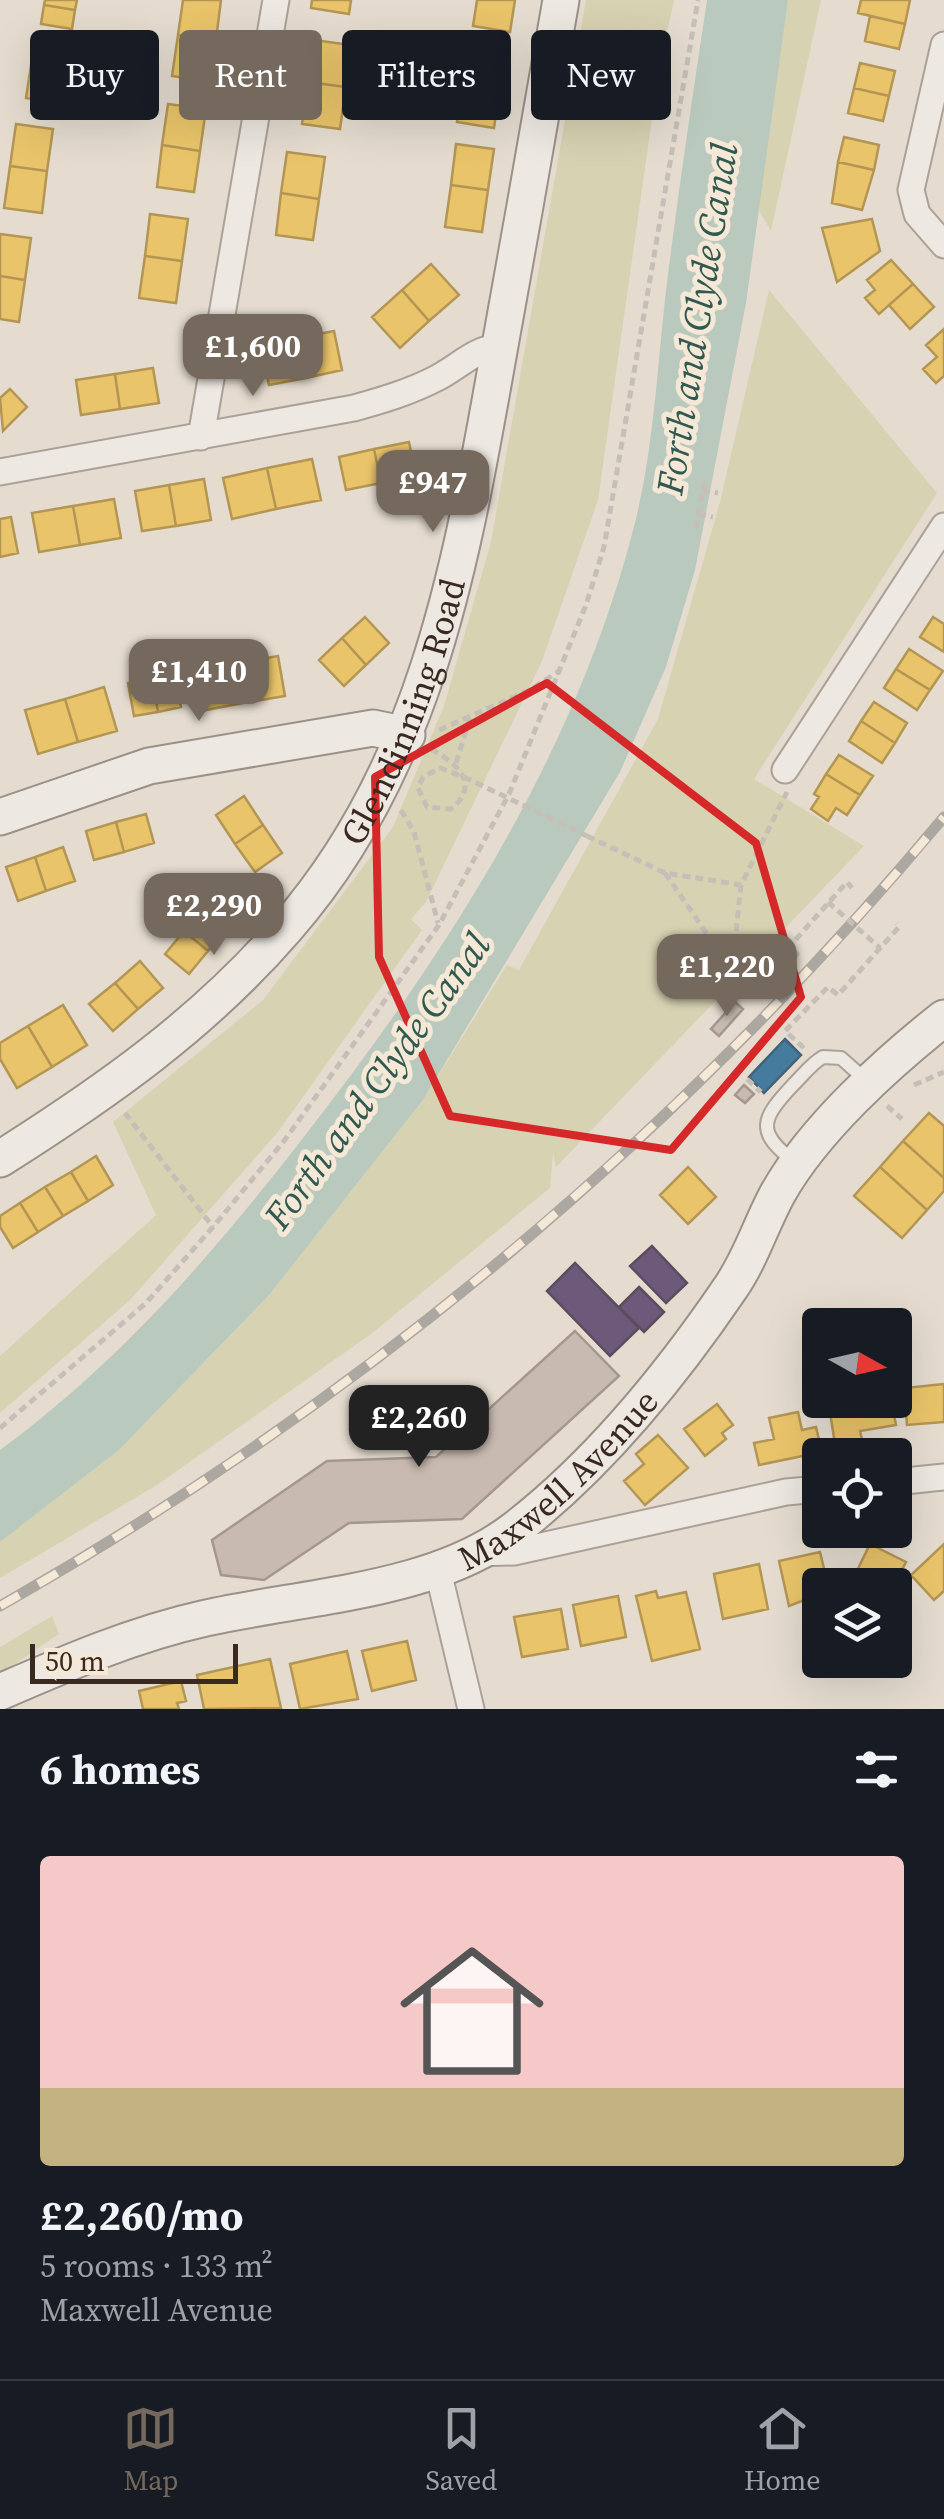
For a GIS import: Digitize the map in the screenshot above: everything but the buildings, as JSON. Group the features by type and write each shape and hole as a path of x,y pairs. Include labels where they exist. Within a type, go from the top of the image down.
{"street":[{"path":"201,437 276,0"},
{"name":"Glendinning Road","path":"0,1159 108,1091 172,1042 288,926 345,848 407,735 438,644 466,538 561,0"},
{"path":"944,45 911,190 917,214 944,245"},
{"path":"0,472 201,437 399,396 480,350 500,346"},
{"path":"785,770 944,526"},
{"path":"0,817 150,766 357,730 390,730 407,735"},
{"name":"Maxwell Avenue","path":"0,1692 106,1646 202,1618 438,1571 476,1554 514,1530 660,1381 733,1285 797,1164 881,1097 944,1018"},
{"path":"912,1480 944,1477"},
{"path":"476,1554 514,1552 802,1490"},
{"path":"438,1571 471,1709"}],"lane":[{"path":"797,1164 768,1138 768,1115 817,1060 830,1055 841,1058 881,1097"}],"path":[{"path":"0,1428 145,1304 284,1142 438,925 510,794 586,605 611,512 698,0"},
{"path":"696,528 705,477"},
{"path":"702,490 718,493"},
{"path":"698,514 713,517"},
{"path":"407,735 440,730 530,690 561,670"},
{"path":"456,763 471,716"},
{"path":"407,735 456,763 464,774 466,780 458,804 445,810 427,808 418,788 423,777 440,768 451,770 464,777 482,786 662,872 741,885"},
{"path":"732,970 741,885 790,787 785,770"},
{"path":"384,782 414,832 438,925"},
{"path":"662,872 732,970 758,997 797,954 789,947 847,882 852,888"},
{"path":"828,902 880,948"},
{"path":"817,1060 785,1032 828,987 838,995 899,927 896,924"},
{"path":"108,1091 213,1227"},
{"path":"881,1097 902,1119"}],"highlighted area":[{"path":"547,683 756,843 801,997 671,1150 450,1116 379,957 375,777"}],"shaded area":[{"path":"586,0 674,0 667,30 581,30"},
{"path":"788,0 821,0 771,231 758,209"},
{"path":"565,120 652,120 598,500 542,661 426,902 411,919 422,930 278,1132 130,1300 0,1413 0,1356 156,1215 113,1122 263,1000 393,827 444,706 491,542"},
{"path":"769,290 937,493 754,779 864,846 556,1167 553,1153 550,1188 371,1334 157,1485 0,1578 0,1542 119,1450 269,1295 423,1100 507,965 519,970 658,719 720,502"},
{"path":"52,1616 59,1634 0,1674 0,1647"}],"water":[{"name":"Forth and Clyde Canal","path":"707,0 788,0 746,303 695,570 666,667 620,772 423,1100 269,1295 119,1450 0,1542 0,1450 129,1339 206,1257 278,1170 414,986 505,840 545,765 611,606 641,495"}],"railway":[{"path":"0,1606 133,1526 262,1441 387,1350 508,1254 624,1153 735,1046 842,934 944,817"}]}
